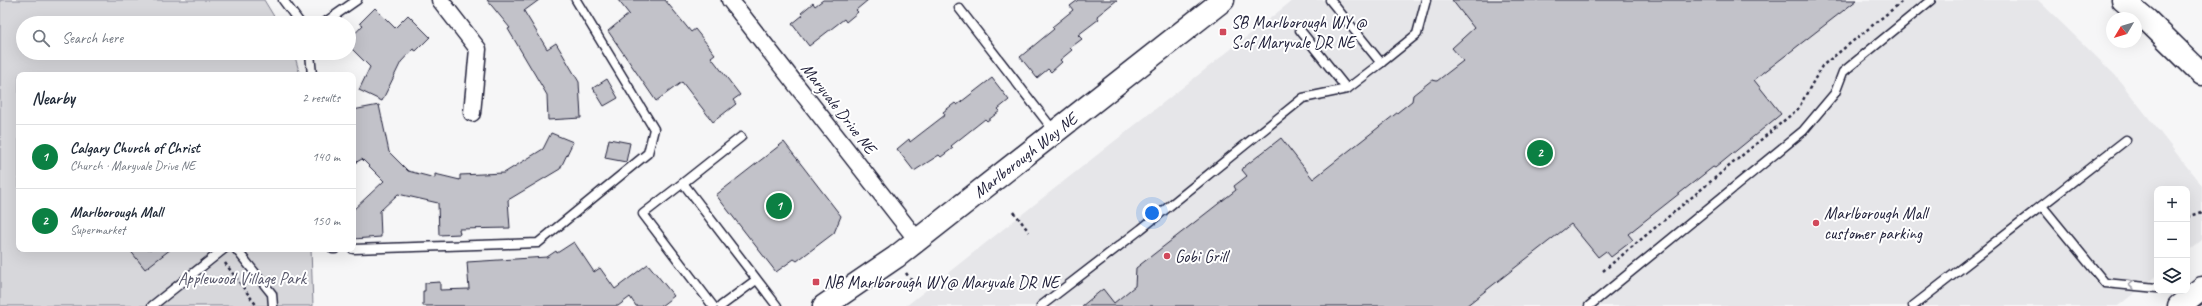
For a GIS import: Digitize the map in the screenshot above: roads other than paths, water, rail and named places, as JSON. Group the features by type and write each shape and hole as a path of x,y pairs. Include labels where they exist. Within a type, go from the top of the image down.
{"street":[{"path":"440,0 478,49 472,113"},
{"name":"Marlborough Way NE","path":"824,306 896,258 1054,131 1223,0"},
{"path":"2123,0 2147,20 2202,74"},
{"name":"Maryvale Drive NE","path":"736,2 917,240"},
{"path":"2147,20 2202,55"},
{"path":"2179,306 2195,290"}],"lane":[{"path":"284,0 295,16"},
{"path":"334,16 357,0"},
{"path":"356,248 538,243 648,153 654,129 576,0"},
{"path":"1330,0 1381,63"},
{"path":"1041,306 1141,229 1303,98 1347,89 1381,63 1416,34 1426,0"},
{"path":"1589,306 1804,131 1835,93 1843,72 1931,0"},
{"path":"959,8 1054,131"},
{"path":"1300,30 1347,89"},
{"path":"311,60 312,72"},
{"path":"713,306 643,214 741,137"},
{"path":"1913,306 2126,140"},
{"path":"683,183 777,306"},
{"path":"2042,206 2105,283 2154,288"},
{"path":"152,306 220,252"},
{"path":"238,252 272,294 273,306"},
{"path":"721,306 756,280"}],"place":[{"name":"SB Marlborough WY @ S.of Maryvale DR NE","path":"1223,32"},
{"name":"Marlborough Mall","path":"1540,153"},
{"name":"Calgary Church of Christ","path":"779,206"},
{"name":"Marlborough Mall customer parking","path":"1816,223"},
{"name":"Gobi Grill","path":"1167,256"},
{"name":"NB Marlborough WY@ Maryvale DR NE","path":"816,282"}],"park label":[{"name":"Applewood Village Park","path":"242,278"}]}
